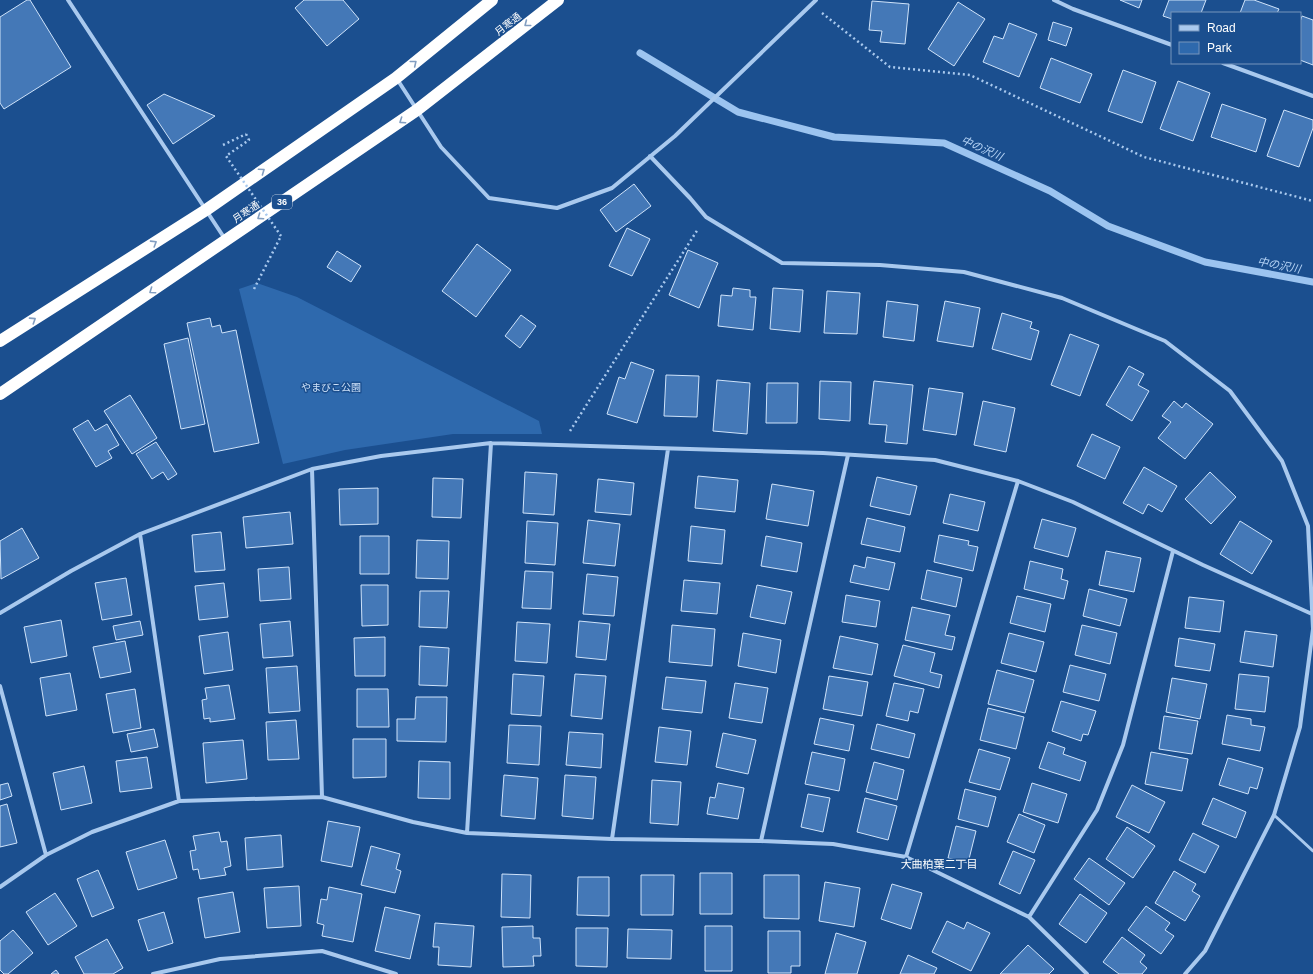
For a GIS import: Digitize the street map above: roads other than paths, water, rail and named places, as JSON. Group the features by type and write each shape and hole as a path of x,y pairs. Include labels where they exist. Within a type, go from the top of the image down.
{"highway":[{"path":"0,341 206,210 396,78 492,0"},
{"name":"月寒通","path":"0,394 417,110 558,0"}],"street":[{"path":"68,0 226,240"},
{"path":"396,78 441,147 489,198 557,208 612,188 675,136 816,0"},
{"path":"1054,0 1171,45"},
{"path":"1226,64 1313,96"},
{"path":"650,156 706,217 782,263 880,265 964,272 1062,298 1165,341 1230,391 1282,460 1308,526 1313,629 1300,727 1274,815 1205,951 1185,974"},
{"path":"0,614 71,572 140,534 312,469 381,456 491,443 668,448 935,460 1018,481 1073,502 1174,551 1312,614"},
{"path":"467,833 491,443"},
{"path":"612,839 668,448"},
{"path":"761,841 848,455"},
{"path":"312,469 322,797"},
{"path":"906,857 1018,481"},
{"path":"140,534 179,801"},
{"path":"1029,917 1097,810 1123,744 1174,551"},
{"path":"0,686 46,855"},
{"path":"0,887 46,855 92,832 179,801 322,797 413,822 467,833 612,839 761,841 833,844 906,857 1029,917 1087,974"},
{"path":"154,974 220,959 322,952 396,974"}],"lane":[{"path":"1274,815 1313,851"}],"waterway":[{"name":"中の沢川","path":"640,53 738,112 834,137 944,143 1050,191 1108,226 1205,262 1313,282"}],"district":[{"name":"大曲柏葉二丁目","path":"939,864"}],"park label":[{"name":"やまびこ公園","path":"331,387"}]}
